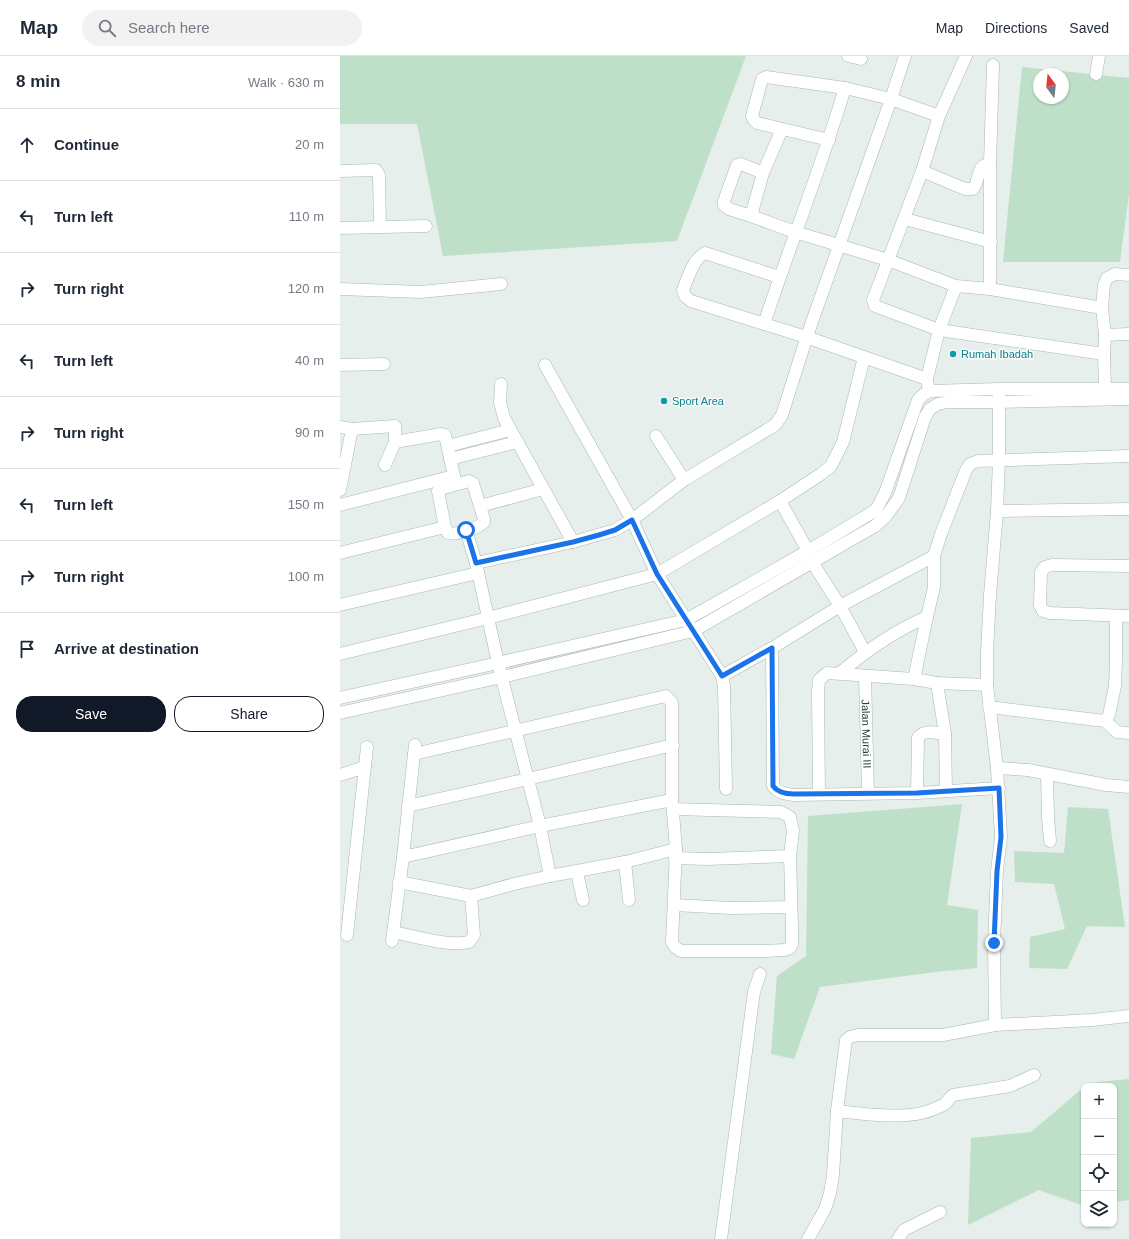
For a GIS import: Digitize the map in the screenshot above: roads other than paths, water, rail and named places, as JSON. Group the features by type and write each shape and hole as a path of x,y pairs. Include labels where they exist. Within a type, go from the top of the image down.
{"street":[{"path":"848,56 861,59"},
{"path":"340,605 615,530 632,520 684,480 775,425 782,415 806,337 905,56"},
{"path":"966,56 939,116 905,219 873,300 874,305 939,330 1104,354"},
{"path":"1096,74 1099,56"},
{"path":"990,289 990,164 993,65"},
{"path":"829,140 757,123 752,116 762,79 766,78 845,88 891,99 939,116"},
{"path":"764,324 795,232 829,140 845,88"},
{"path":"751,216 763,172 782,129"},
{"path":"763,172 740,164 737,165 724,201 724,205 729,209 795,232 888,260 956,286 990,289 1102,308"},
{"path":"922,171 964,189 973,189 980,169 984,165 990,164"},
{"path":"340,171 376,170 378,172 380,227"},
{"path":"905,219 991,242"},
{"path":"340,228 426,226"},
{"path":"780,278 705,253 700,255 695,262 683,290 685,296 691,302 806,337 864,357 928,385 999,389 1129,389"},
{"path":"1105,389 1105,335 1102,308 1104,286 1107,278 1115,274 1129,275"},
{"path":"340,289 421,292 501,284"},
{"path":"340,713 693,632 810,556 827,539 876,510 882,501 918,400 923,395 928,385 939,330 956,286"},
{"path":"1105,335 1129,334"},
{"path":"340,654 488,618 657,574 780,501 831,466 843,442 864,357"},
{"path":"340,365 384,364"},
{"path":"545,365 632,520 657,574 722,676 724,686 726,789"},
{"path":"501,384 500,402 504,418 573,542"},
{"path":"995,1025 994,943 997,871 1001,837 998,768 987,685 990,595 997,511 999,389"},
{"path":"340,698 686,620 810,556 835,549 875,526 894,508 899,498 925,417 930,409 938,404 947,402 1129,399"},
{"path":"340,489 346,428 393,425 396,428 395,442 385,465"},
{"path":"448,446 510,430"},
{"path":"395,442 441,434 445,435 455,480"},
{"path":"656,436 684,480"},
{"path":"450,459 517,442"},
{"path":"914,679 934,587 934,556 966,470 970,464 978,461 1129,456"},
{"path":"340,505 455,480 469,481 472,483 484,519 484,522 481,525 466,530 448,533 445,527 438,491 455,480"},
{"path":"480,506 543,489"},
{"path":"780,501 865,652"},
{"path":"997,511 1129,509"},
{"path":"340,553 445,527"},
{"path":"466,530 477,568 498,663 540,826 550,876"},
{"path":"827,539 835,549"},
{"path":"722,676 772,648 840,606 934,556"},
{"path":"1129,566 1052,565 1045,567 1041,572 1040,605 1043,611 1050,613 1116,617 1129,616"},
{"path":"840,673 865,652 910,624 927,617"},
{"path":"1105,721 1109,715 1115,686 1116,617"},
{"path":"772,648 773,786 776,790 794,794 819,794 917,793 999,788"},
{"path":"819,794 818,692 819,680 827,674 840,673 914,679 937,683 987,685"},
{"name":"Jalan Murai III","path":"865,676 868,793"},
{"path":"937,683 946,734 946,791"},
{"path":"403,857 540,826 673,805 781,812 790,817 792,823 793,830 790,856 792,944 790,948 788,950 765,952 681,951 675,947 672,942 675,853 673,805 672,703 666,696 516,731 414,749 393,936 449,944 462,944 469,942 474,935 471,896"},
{"path":"989,707 1105,721 1117,732 1129,733"},
{"path":"917,793 918,738 925,732 946,734"},
{"path":"408,806 673,745"},
{"path":"346,935 368,747"},
{"path":"340,775 365,767"},
{"path":"998,768 1028,770 1106,786 1129,787"},
{"path":"1047,774 1050,841"},
{"path":"399,882 471,896 550,876 675,853 707,859 790,856"},
{"path":"625,862 629,900"},
{"path":"577,872 583,900"},
{"path":"674,905 731,908 791,907"},
{"path":"721,1239 754,992 760,974"},
{"path":"813,1237 830,1193 846,1040 850,1037 858,1035 943,1035 995,1025 1092,1020 1129,1016"},
{"path":"838,1111 898,1116 915,1114 946,1104 949,1098 953,1095 1010,1086 1034,1075"},
{"path":"898,1239 904,1230 940,1212"}],"place":[{"name":"Rumah Ibadah","path":"953,354"},
{"name":"Sport Area","path":"664,401"}]}
